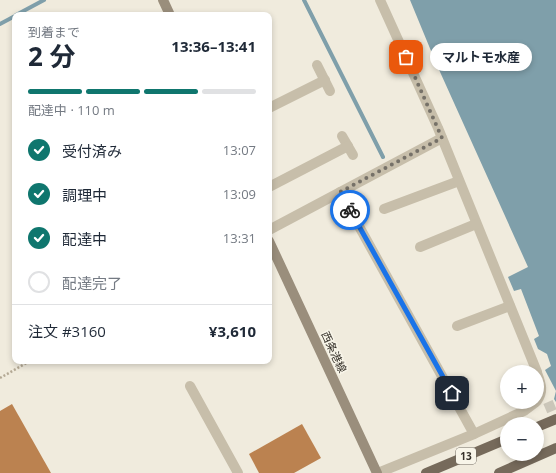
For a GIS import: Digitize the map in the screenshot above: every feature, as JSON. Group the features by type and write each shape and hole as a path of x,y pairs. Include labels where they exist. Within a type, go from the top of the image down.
{"main road":[{"path":"163,0 169,12"},
{"name":"西条港線","path":"272,247 378,473"},
{"path":"544,424 556,419"},
{"name":"13","path":"426,473 500,442"},
{"path":"499,473 556,448"}],"street":[{"path":"380,0 442,138 534,365"},
{"path":"317,65 330,91"},
{"path":"272,106 325,80"},
{"path":"272,186 350,151 342,136"},
{"path":"272,228 442,138"},
{"path":"384,209 459,181"},
{"path":"340,192 474,434"},
{"path":"420,247 476,224"},
{"path":"457,326 510,306"},
{"path":"190,386 238,473"},
{"path":"544,393 548,402"},
{"path":"378,473 474,434 527,409"}],"path":[{"path":"0,378 25,364"}],"water":[{"path":"410,0 556,0 556,391 545,370 551,366 547,354 538,349 534,339 539,336 521,289 514,291 508,277 528,267 436,63"},
{"path":"556,391 556,402 554,399"}],"building":[{"path":"12,404 51,473 0,473 0,411"},
{"path":"302,424 321,458 294,473 259,473 249,454"}],"waterway":[{"path":"22,12 44,0"},
{"path":"304,0 383,157"},
{"path":"0,24 12,18"}],"tunnel":[{"path":"548,402 556,421"}],"way so far":[{"path":"350,210 340,192 442,138 406,57"}],"place":[{"name":"マルトモ水産","path":"406,57"}],"route":[{"path":"350,210 452,393"}]}
